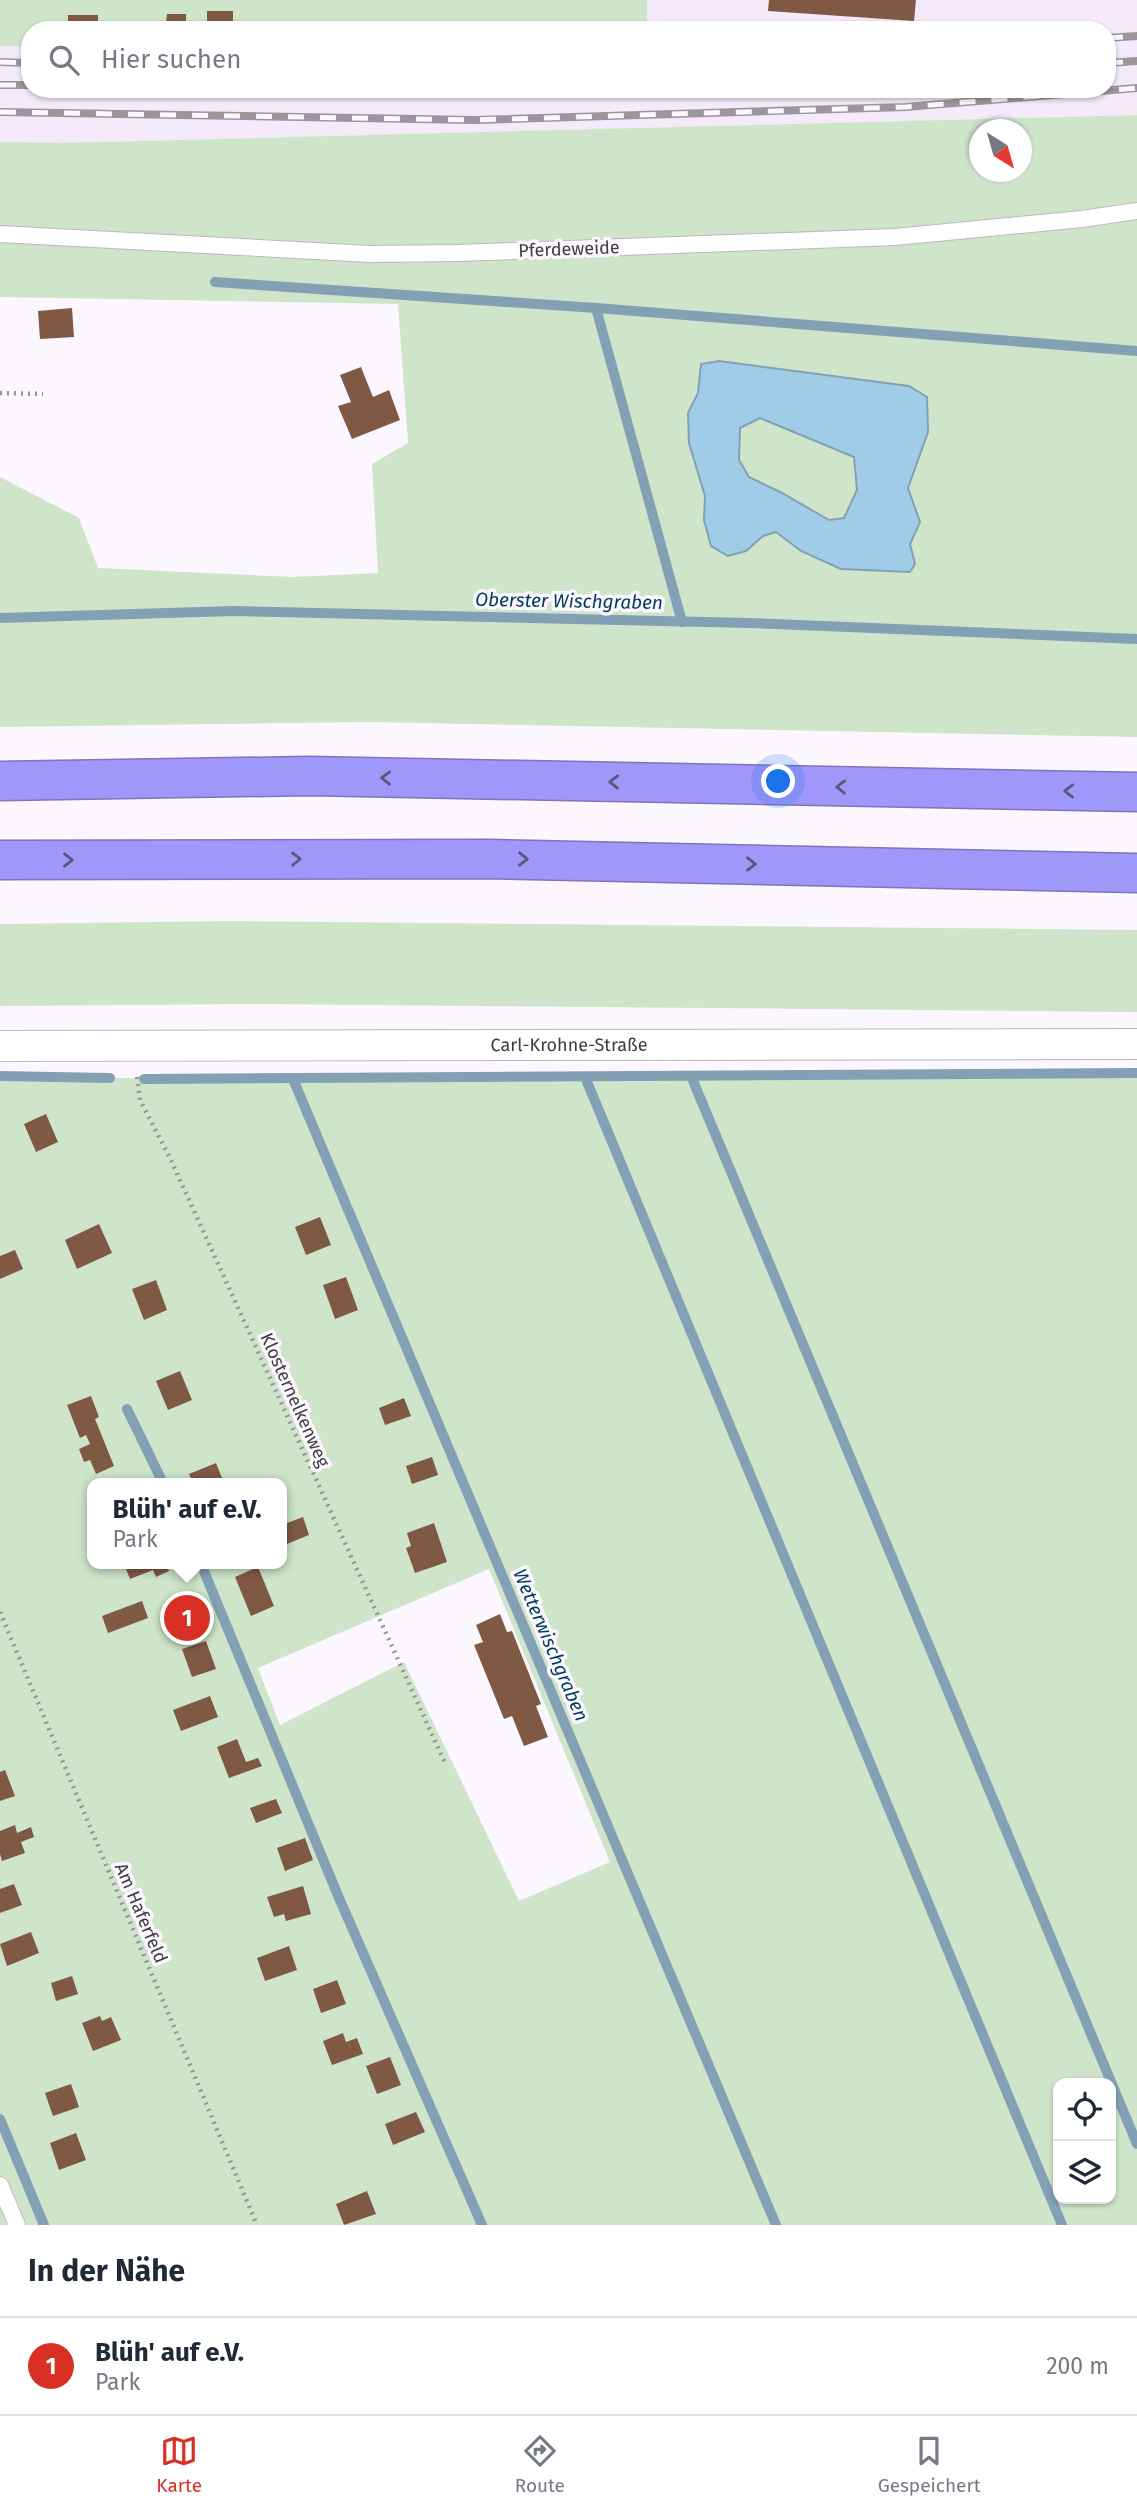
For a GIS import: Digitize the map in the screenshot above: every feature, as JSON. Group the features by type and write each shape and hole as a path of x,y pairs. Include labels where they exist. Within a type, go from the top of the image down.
{"highway":[{"path":"0,781 309,776 1137,792"},
{"path":"0,860 489,859 1137,873"}],"street":[{"name":"Carl-Krohne-Straße","path":"0,1046 1137,1044"}],"lane":[{"name":"Pferdeweide","path":"0,234 370,254 459,253 895,237 1137,211"},
{"path":"0,2185 17,2225"}],"path":[{"path":"0,393 43,394"},
{"name":"Klosternelkenweg","path":"132,1045 140,1100 169,1156 445,1763"},
{"name":"Am Haferfeld","path":"0,1612 257,2225"}],"shaded area":[{"path":"647,0 1137,0 1137,115 61,143 0,142 0,46 21,47 21,98 1116,98 1116,21 647,21"}],"green space":[{"path":"0,0 647,0 647,21 21,21 21,47 0,46"},
{"path":"1137,115 1137,737 368,722 0,727 0,477 79,518 98,568 293,577 378,573 372,464 408,443 398,304 0,297 0,142 61,143 969,119 969,182 1032,182 1032,119 983,119","holes":["698,393 928,432 908,488 920,522 910,544 915,564 910,572 841,569 801,551 776,532 764,535 746,551 728,556 711,546 704,520 705,496 689,443 688,413"]},
{"path":"760,418 854,457 858,490 844,518 829,520 749,477 739,461 740,428"},
{"path":"229,921 1137,930 1137,1012 257,1004 0,1006 0,924"},
{"path":"1137,1073 1137,2225 0,2225 0,1075 288,1082","holes":["489,1569 610,1862 519,1901 404,1662 280,1725 258,1668"]}],"water":[{"path":"719,361 909,386 927,397 928,432 908,488 920,522 910,544 915,564 910,572 841,569 801,551 776,532 763,536 746,551 728,556 711,546 704,520 705,496 689,443 688,413 698,393 701,364","holes":["760,418 854,457 857,490 844,518 829,520 749,477 739,460 740,428"]}],"building":[{"path":"769,0 916,0 914,21 768,11"},
{"path":"207,11 233,11 233,21 207,21"},
{"path":"167,14 186,14 186,21 166,21"},
{"path":"68,15 98,15 98,21 68,21"},
{"path":"72,308 74,337 40,339 38,311"},
{"path":"361,367 373,397 389,390 400,420 352,439 338,406 351,402 340,375"},
{"path":"46,1114 58,1142 36,1152 24,1124"},
{"path":"320,1217 331,1245 306,1255 295,1227"},
{"path":"99,1224 112,1253 77,1269 65,1240"},
{"path":"15,1250 23,1269 0,1279 0,1256"},
{"path":"346,1277 358,1310 335,1319 323,1285"},
{"path":"156,1280 167,1310 144,1320 132,1289"},
{"path":"180,1371 192,1400 168,1410 156,1381"},
{"path":"91,1396 99,1417 95,1419 114,1466 96,1474 90,1460 84,1462 79,1449 90,1444 86,1435 80,1438 67,1405"},
{"path":"404,1398 411,1416 385,1425 379,1408"},
{"path":"432,1457 438,1475 412,1484 406,1466"},
{"path":"216,1463 222,1478 191,1478 189,1474"},
{"path":"303,1517 309,1535 287,1544 287,1523"},
{"path":"434,1523 447,1562 415,1573 406,1548 411,1546 407,1533"},
{"path":"126,1569 168,1569 169,1571 156,1577 153,1570 130,1579"},
{"path":"259,1569 274,1606 251,1616 235,1577"},
{"path":"142,1601 148,1618 108,1633 102,1616"},
{"path":"500,1614 507,1632 512,1631 541,1704 536,1706 548,1737 524,1746 512,1716 504,1719 474,1645 483,1642 476,1625"},
{"path":"206,1641 216,1669 192,1677 182,1649"},
{"path":"210,1696 218,1717 181,1731 173,1710"},
{"path":"237,1739 246,1762 258,1758 262,1766 229,1778 217,1747"},
{"path":"5,1770 15,1796 0,1801 0,1772"},
{"path":"276,1799 282,1813 256,1823 250,1808"},
{"path":"15,1825 17,1833 31,1827 34,1837 21,1842 25,1853 2,1861 0,1831"},
{"path":"305,1838 313,1860 285,1871 277,1848"},
{"path":"14,1884 22,1905 0,1913 0,1889"},
{"path":"303,1886 311,1914 286,1921 284,1914 274,1917 267,1897"},
{"path":"31,1932 39,1953 7,1966 0,1944"},
{"path":"289,1946 297,1970 265,1981 257,1958"},
{"path":"72,1976 78,1994 56,2001 51,1983"},
{"path":"337,1980 346,2004 321,2013 313,1989"},
{"path":"100,2016 102,2021 111,2017 121,2040 93,2051 82,2023"},
{"path":"343,2033 346,2042 357,2038 363,2054 332,2065 323,2041"},
{"path":"390,2057 401,2085 377,2094 366,2066"},
{"path":"71,2084 79,2107 53,2116 45,2093"},
{"path":"416,2112 425,2132 393,2145 385,2124"},
{"path":"76,2133 86,2160 59,2170 50,2143"},
{"path":"367,2191 376,2214 344,2225 336,2204"}],"waterway":[{"path":"215,282 596,308 1137,351"},
{"path":"596,308 682,622"},
{"name":"Oberster Wischgraben","path":"0,618 234,611 749,623 1137,639"},
{"path":"144,1079 1137,1073"},
{"path":"0,1076 110,1078"},
{"path":"691,1076 1137,2144"},
{"path":"585,1077 1062,2225"},
{"name":"Wetterwischgraben","path":"293,1079 776,2225"},
{"path":"127,1409 161,1478"},
{"path":"203,1569 339,1898 482,2225"},
{"path":"0,2119 44,2225"}],"railway":[{"path":"1116,37 1137,36"},
{"path":"1116,62 1137,61"},
{"path":"0,62 21,63"},
{"path":"0,85 21,85"},
{"path":"1116,90 1137,88"},
{"path":"0,112 475,120 906,107 1015,98"}],"place":[{"name":"Blüh' auf e.V.","path":"187,1618"}]}
